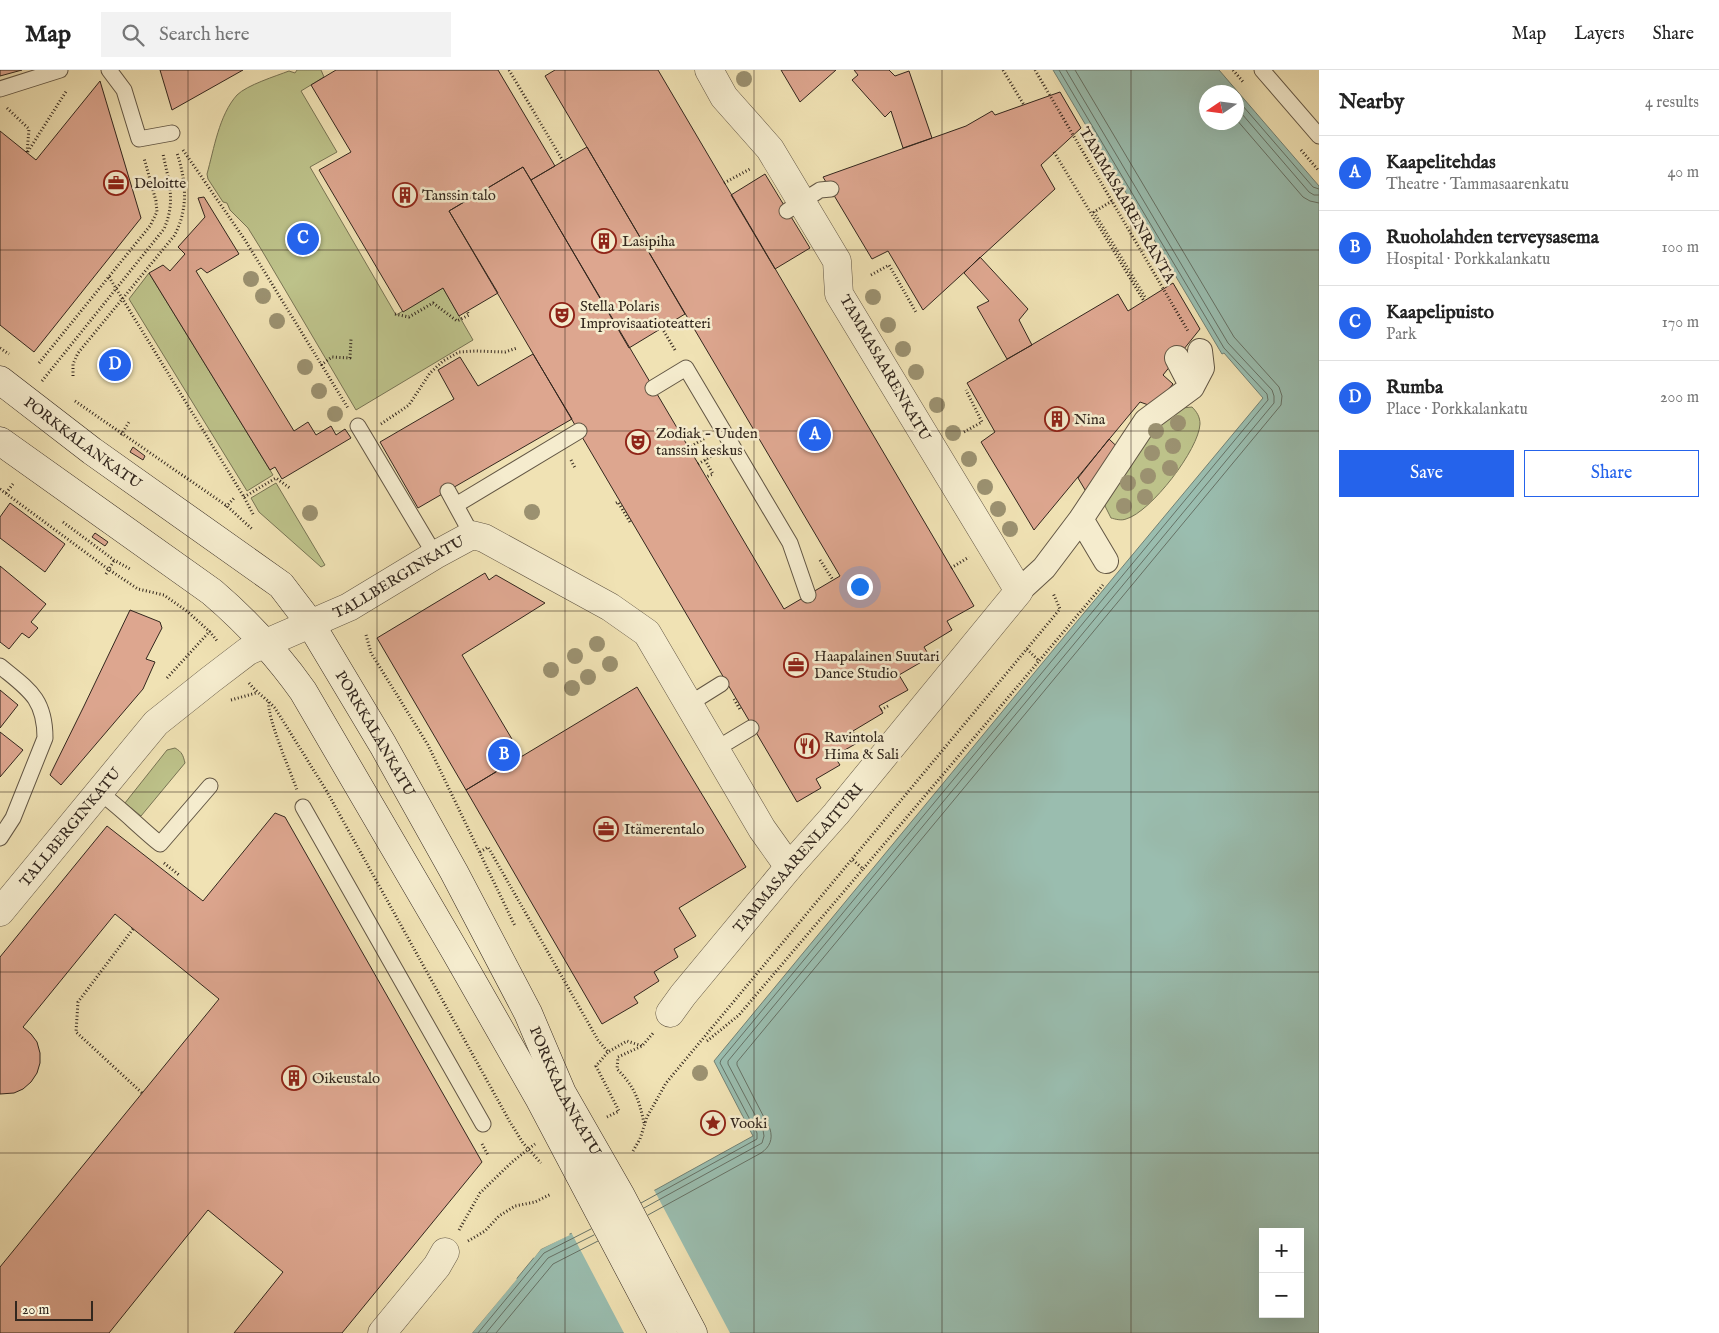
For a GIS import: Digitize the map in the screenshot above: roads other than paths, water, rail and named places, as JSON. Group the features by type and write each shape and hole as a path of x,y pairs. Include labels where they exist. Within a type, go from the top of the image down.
{"street":[{"name":"TAMMASAARENKATU","path":"709,70 724,97 770,149 794,206 836,261 839,294 1019,591"},
{"path":"1192,387 1202,368 1200,351"},
{"path":"1176,358 1192,387"},
{"name":"PORKKALANKATU","path":"0,380 100,456 281,585 310,623 378,736 454,872 528,1013 562,1093 621,1196 693,1333"},
{"name":"TAMMASAARENLAITURI","path":"670,1013 1019,591 1044,568 1081,519 1146,421 1192,387"},
{"name":"PORKKALANKATU","path":"0,441 212,592 237,613 266,642 303,691 539,1098 662,1333"},
{"path":"1081,519 1106,562"},
{"name":"TALLBERGINKATU","path":"0,912 156,723 248,651 310,623 333,615 356,603 472,534 484,538 610,607 647,633 766,836 789,867"},
{"path":"382,1333 456,1242"}],"lane":[{"path":"0,89 60,70"},
{"path":"109,70 124,90 139,139 165,134"},
{"path":"1262,70 1319,136"},
{"path":"794,206 820,190 831,189"},
{"path":"653,388 686,368 790,543 808,595"},
{"path":"361,430 435,555"},
{"path":"456,505 579,431"},
{"path":"448,491 472,534"},
{"path":"0,666 26,686 36,697 45,724 45,738 13,818 0,838"},
{"path":"689,704 720,684"},
{"path":"716,749 751,728"},
{"path":"99,792 160,844 210,786"},
{"path":"303,807 483,1124"}],"water":[{"path":"1053,70 1219,70 1232,85 1199,85 1199,130 1244,130 1244,99 1319,186 1319,1333 472,1333 541,1249 657,1189 753,1136 714,1061 1263,398 1224,353 1222,354"}],"place":[{"name":"Deloitte","path":"116,183"},
{"name":"Tanssin talo","path":"405,195"},
{"name":"Kaapelipuisto","path":"303,239"},
{"name":"Lasipiha","path":"604,241"},
{"name":"Stella Polaris Improvisaatioteatteri","path":"562,315"},
{"name":"Rumba","path":"115,365"},
{"name":"Nina","path":"1057,419"},
{"name":"Kaapelitehdas","path":"815,435"},
{"name":"Zodiak - Uuden tanssin keskus","path":"638,442"},
{"name":"Haapalainen Suutari Dance Studio","path":"796,665"},
{"name":"Ravintola Hima & Sali","path":"807,746"},
{"name":"Ruoholahden terveysasema","path":"504,755"},
{"name":"Itämerentalo","path":"606,829"},
{"name":"Oikeustalo","path":"294,1078"},
{"name":"Vooki","path":"713,1123"}]}
